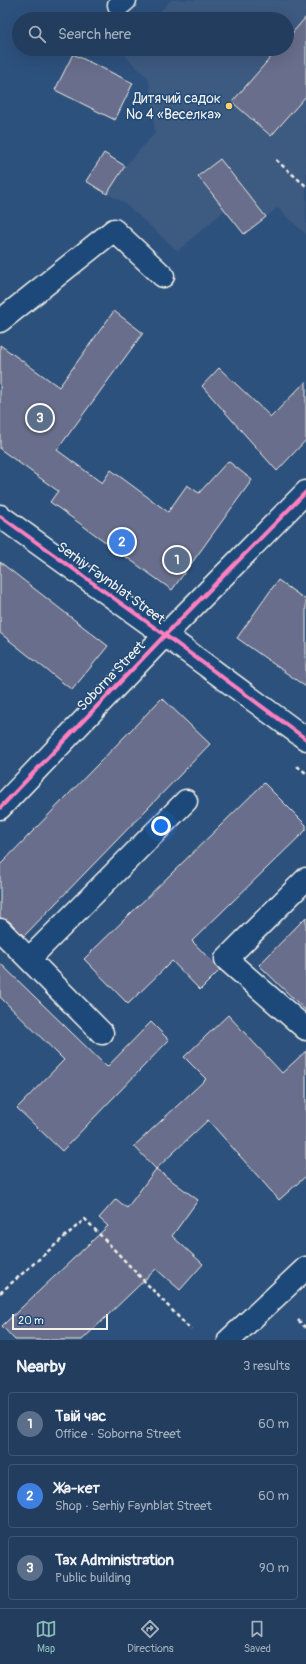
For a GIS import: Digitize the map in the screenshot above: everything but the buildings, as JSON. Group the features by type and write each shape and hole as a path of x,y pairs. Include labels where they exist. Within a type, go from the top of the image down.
{"street":[{"path":"0,321 114,230 163,276"},
{"name":"Soborna Street","path":"0,808 165,635 306,492"},
{"name":"Serhiy Faynblat Street","path":"0,516 306,739"},
{"path":"29,959 186,802"},
{"path":"306,879 226,959 306,1029"},
{"path":"0,930 102,1033"},
{"path":"229,1340 306,1268"}],"path":[{"path":"276,160 306,186"},
{"path":"0,1293 85,1219 191,1330"},
{"path":"298,1320 306,1328"}],"shaded area":[{"name":"Дитячий садок № 4 «Веселка»","path":"171,0 306,0 306,234 277,208 266,217 220,159 198,177 225,210 178,251 122,201 107,194 125,166 155,133 149,79 125,56 294,56 294,12 160,12"}],"cycle path":[{"path":"0,808 165,635 306,492"},
{"path":"0,516 306,739"}],"place":[{"name":"Дитячий садок № 4 «Веселка»","path":"229,106"},
{"name":"Tax Administration","path":"40,418"},
{"name":"Жа-кет","path":"122,542"},
{"name":"Твій час","path":"177,560"}]}
